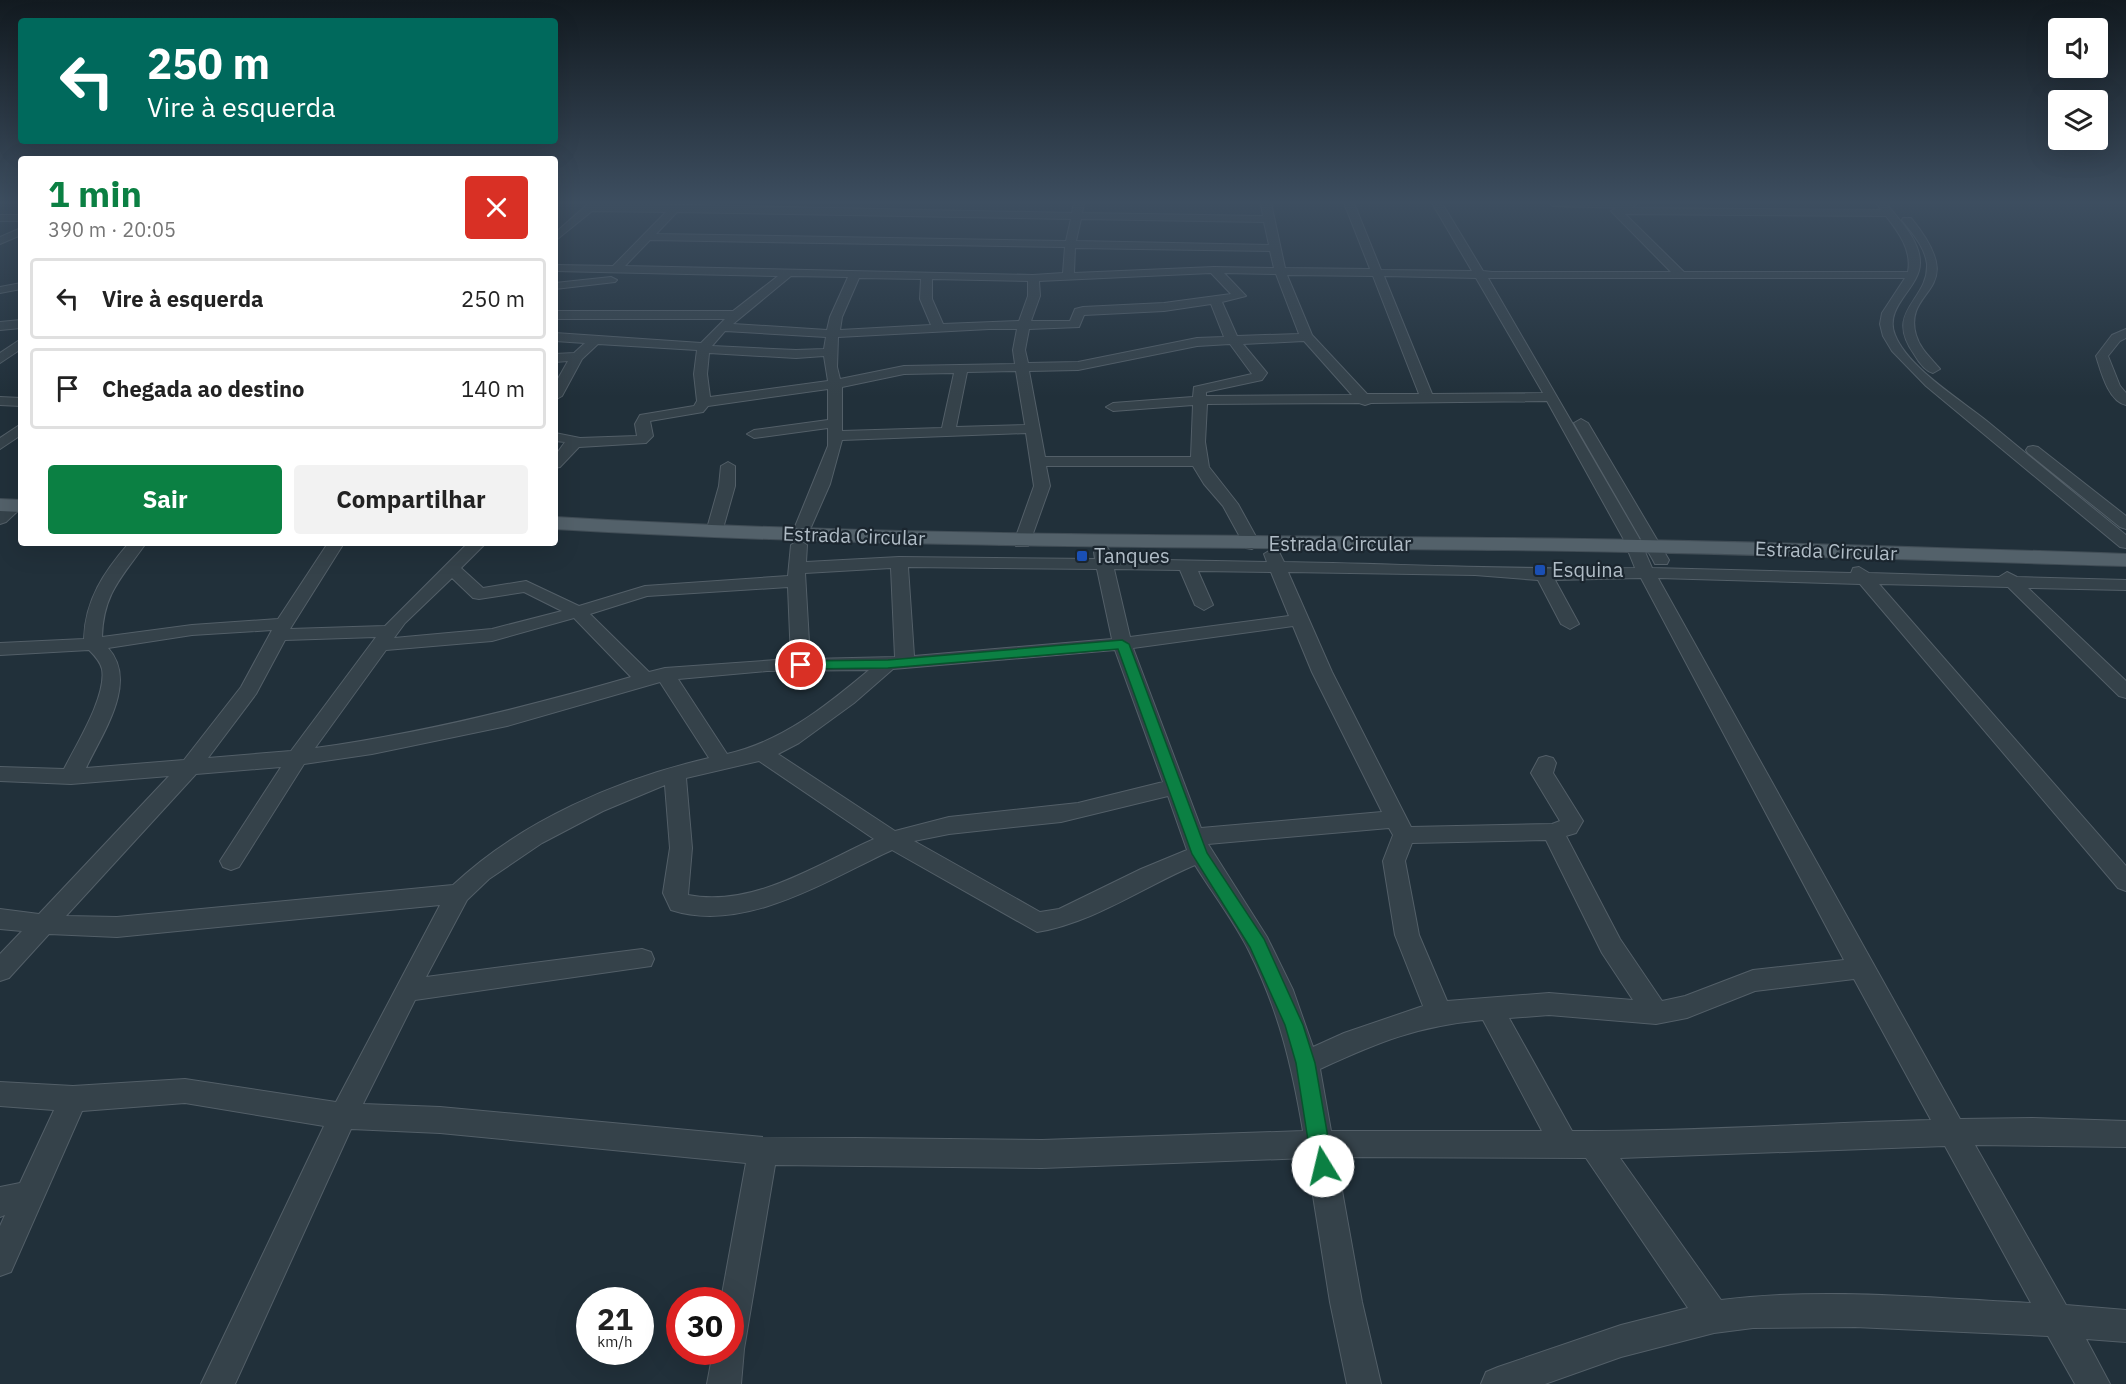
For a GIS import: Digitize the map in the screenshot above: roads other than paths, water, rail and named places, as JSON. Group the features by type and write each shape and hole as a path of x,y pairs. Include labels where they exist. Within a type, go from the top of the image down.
{"main road":[{"path":"0,492 14,502"},
{"name":"Estrada Circular","path":"558,523 714,532 799,540 1252,543 1647,557 2126,560"},
{"path":"558,533 799,540 1103,558 1275,561 1647,557 1859,572 2005,575 2126,572"}],"street":[{"path":"558,268 688,269 680,280 784,277 815,269 855,274 1033,278 1214,270 1485,275 1914,275"},
{"path":"558,286 588,281 642,279 650,268"},
{"path":"1068,277 1069,268"},
{"path":"1375,268 1428,400"},
{"path":"1480,268 1647,557 1861,968 2093,1384"},
{"path":"1481,268 1551,397 1647,557"},
{"path":"1674,268 1681,274"},
{"path":"1913,268 1914,275 1892,303 1888,315 1889,335 1904,356 1937,388 2126,543"},
{"path":"1932,268 1930,280 1907,317 1907,328 1921,355 1936,371 2126,524"},
{"path":"724,327 832,334 938,327 1071,325 1075,324 1079,312 1083,311 1216,301 1240,295 1214,270"},
{"path":"1281,270 1307,337 1365,401"},
{"path":"801,665 796,575 799,540 822,484 836,430 835,383 830,367 832,334 836,317 855,274"},
{"path":"927,276 926,298 938,327"},
{"path":"704,402 701,369 705,348 724,327 784,277"},
{"path":"1022,542 1042,486 1019,350 1024,324 1034,296 1033,278"},
{"path":"3,289 18,281"},
{"path":"3,289 18,286"},
{"path":"1216,301 1232,340 1260,376 1201,389 1202,409 1197,426 1199,461 1202,471 1234,509 1252,543"},
{"path":"558,315 738,315"},
{"path":"0,326 18,324"},
{"path":"2126,333 2116,338 2102,356 2114,387 2126,401"},
{"path":"558,337 782,354 830,352"},
{"path":"572,442 641,440 646,436 642,424 645,418 698,409 704,402 835,383 904,370 1078,366 1164,347 1232,340 1307,337"},
{"path":"558,391 577,357 595,340"},
{"path":"0,359 18,345"},
{"path":"558,358 577,357"},
{"path":"948,431 962,367"},
{"path":"1113,407 1201,400 1365,401 1551,397"},
{"path":"0,401 18,402"},
{"path":"754,434 836,430 1031,429"},
{"path":"0,445 18,430"},
{"path":"558,436 573,439 571,448 558,461"},
{"path":"1038,462 1199,461"},
{"path":"714,532 727,486 729,466"},
{"path":"0,519 14,502"},
{"path":"71,777 111,688 112,669 105,655 93,644 92,628 98,598 107,579 135,546"},
{"path":"0,971 189,768 249,690 281,630 334,546"},
{"path":"231,861 297,758 385,638 421,595 475,546"},
{"path":"0,649 93,644 192,630 281,630 385,638 492,635 645,591 899,562 1103,558 1187,566 1275,561 1544,575 1647,557"},
{"path":"1103,558 1122,644 1197,846 1258,944 1287,1007 1305,1063 1346,1302 1364,1384"},
{"path":"1275,561 1298,620 1400,827 1394,861 1407,935 1439,1013"},
{"path":"897,663 899,562"},
{"path":"1187,566 1204,605"},
{"path":"451,568 479,594 526,586 578,612 643,678"},
{"path":"1859,572 2126,882"},
{"path":"1544,575 1570,624"},
{"path":"2005,575 2126,585"},
{"path":"2005,575 2126,692"},
{"path":"0,774 71,777 297,758 446,734 507,719 643,678 665,674 801,665 897,663 1122,644 1298,620"},
{"path":"218,1384 343,1116 459,894 481,873 534,837 595,805 675,773 762,753 809,727 897,663"},
{"path":"665,674 722,762"},
{"path":"762,753 893,840 1037,922 1063,918 1149,875 1197,846 1400,827 1553,832 1568,827 1572,821 1542,773 1546,764"},
{"path":"675,773 681,848 675,892 679,903 691,907 740,902 783,890 837,868 893,840 953,824 1045,816 1084,810 1174,787"},
{"path":"1553,832 1611,946 1656,1013"},
{"path":"0,919 46,922 54,925 117,927 459,894"},
{"path":"408,990 642,959"},
{"path":"1305,1063 1396,1024 1439,1013 1489,1007 1549,1004 1656,1013 1687,1007 1753,981 1861,968"},
{"path":"1489,1007 1564,1145"},
{"path":"0,1094 73,1099 184,1091 343,1116 440,1120 763,1151 1042,1154 1319,1144 1594,1145 1715,1143 1807,1136 1955,1135 2033,1131 2126,1134"},
{"path":"0,1262 73,1099"},
{"path":"1594,1145 1714,1317"},
{"path":"740,1287 763,1151"},
{"path":"0,1203 29,1196"},
{"path":"1498,1384 1621,1341 1714,1317 1753,1312 1855,1311 2056,1320 2126,1326"},
{"path":"724,1384 727,1365"}],"place":[{"name":"Tanques","path":"1082,556"},
{"name":"Esquina","path":"1540,570"}]}
